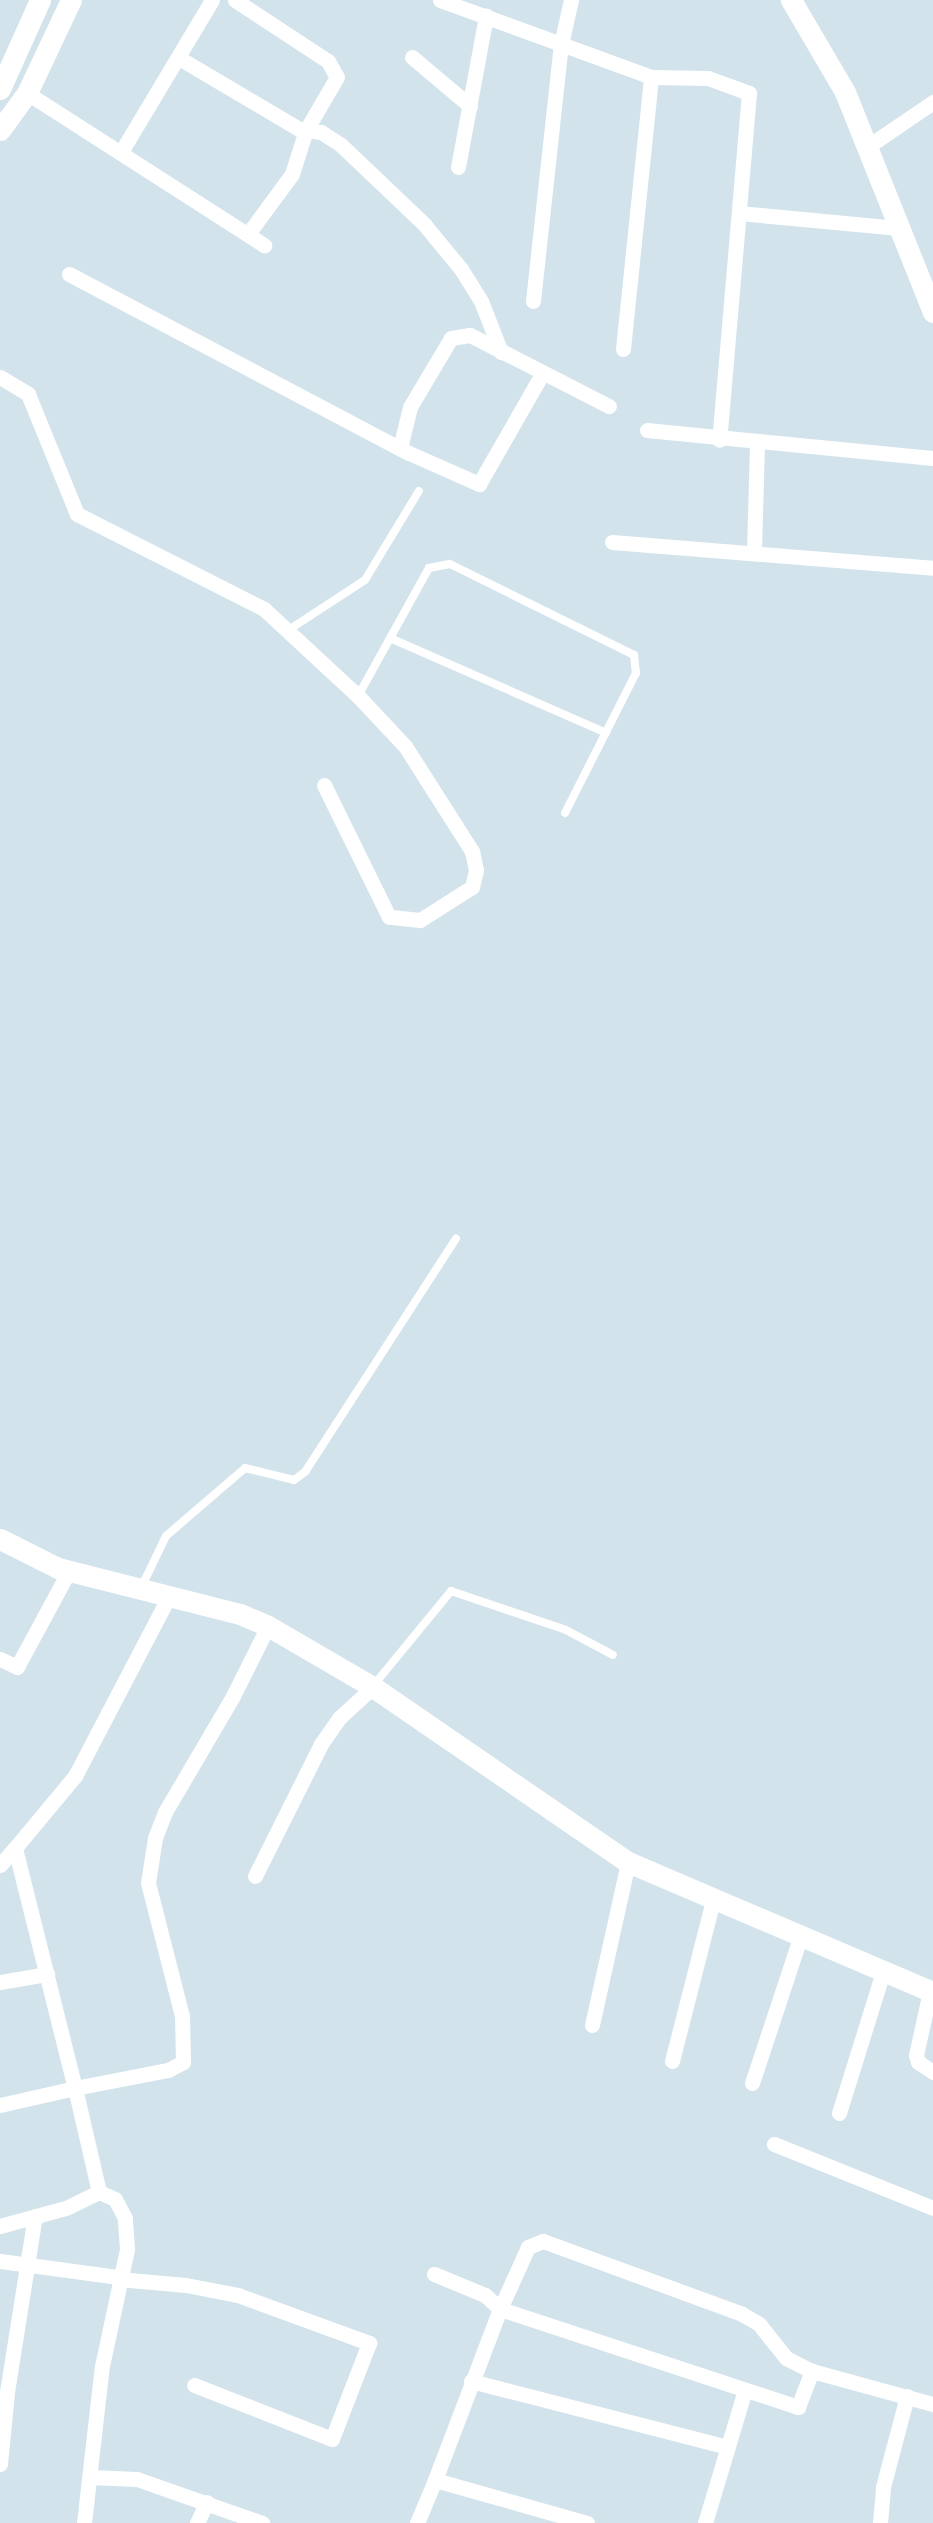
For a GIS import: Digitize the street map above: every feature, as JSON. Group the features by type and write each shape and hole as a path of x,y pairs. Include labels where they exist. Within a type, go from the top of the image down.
{"street":[{"path":"0,89 40,0"},
{"path":"0,130 27,93 71,0"},
{"path":"121,152 212,0"},
{"path":"236,0 328,61 337,77 306,130 292,174 248,234"},
{"path":"440,0 469,5 486,16 651,77 708,78 749,93 719,440"},
{"path":"533,301 561,44 571,0"},
{"path":"791,0 845,92 933,310"},
{"path":"458,167 486,16"},
{"path":"412,57 470,106"},
{"path":"179,58 306,130 321,132 341,145 424,224 461,268 481,301 501,352"},
{"path":"623,349 651,77"},
{"path":"27,93 264,245"},
{"path":"867,147 933,102"},
{"path":"739,213 899,228"},
{"path":"69,274 400,448 479,484 542,374"},
{"path":"400,448 410,407 451,338 470,335 542,374 609,406"},
{"path":"0,377 28,394 77,514 264,609 358,696 405,746 472,851 476,870 472,887 420,920 389,917 324,785"},
{"path":"647,430 719,440 933,458"},
{"path":"754,551 757,443"},
{"path":"612,542 754,551 933,567"},
{"path":"0,1539 69,1571 240,1614 268,1626 372,1687 628,1862 800,1938 931,1991 916,2055 918,2062 933,2072"},
{"path":"0,1659 17,1667 69,1571"},
{"path":"0,1865 75,1776 168,1596"},
{"path":"0,2105 168,2070 183,2062 182,2016 148,1883 155,1838 165,1812 233,1696 268,1626"},
{"path":"255,1876 321,1743 339,1718 372,1687"},
{"path":"15,1848 99,2192"},
{"path":"592,2025 628,1862"},
{"path":"672,2061 713,1900"},
{"path":"752,2083 800,1938"},
{"path":"839,2113 883,1972"},
{"path":"0,1982 47,1974"},
{"path":"774,2144 933,2208"},
{"path":"0,2226 99,2192 115,2199 125,2218 127,2250 119,2278 102,2366 84,2523"},
{"path":"0,2464 34,2216"},
{"path":"417,2523 500,2309 528,2247 543,2241 742,2314 759,2324 786,2358 812,2371 933,2404"},
{"path":"0,2261 27,2267 186,2285 238,2295 369,2343 332,2439 194,2385"},
{"path":"434,2274 485,2295 500,2309 798,2407 812,2371"},
{"path":"471,2381 728,2447"},
{"path":"705,2523 745,2390"},
{"path":"880,2523 883,2487 907,2396"},
{"path":"89,2477 137,2478 262,2523"},
{"path":"435,2480 587,2523"},
{"path":"197,2523 207,2502"}],"lane":[{"path":"287,631 365,580 419,491"},
{"path":"358,696 429,568 450,564 634,655 636,673 565,813"},
{"path":"390,638 606,733"},
{"path":"141,1589 166,1536 245,1468 294,1480 304,1472 456,1239"},
{"path":"372,1687 451,1592 566,1630 613,1655"}]}
